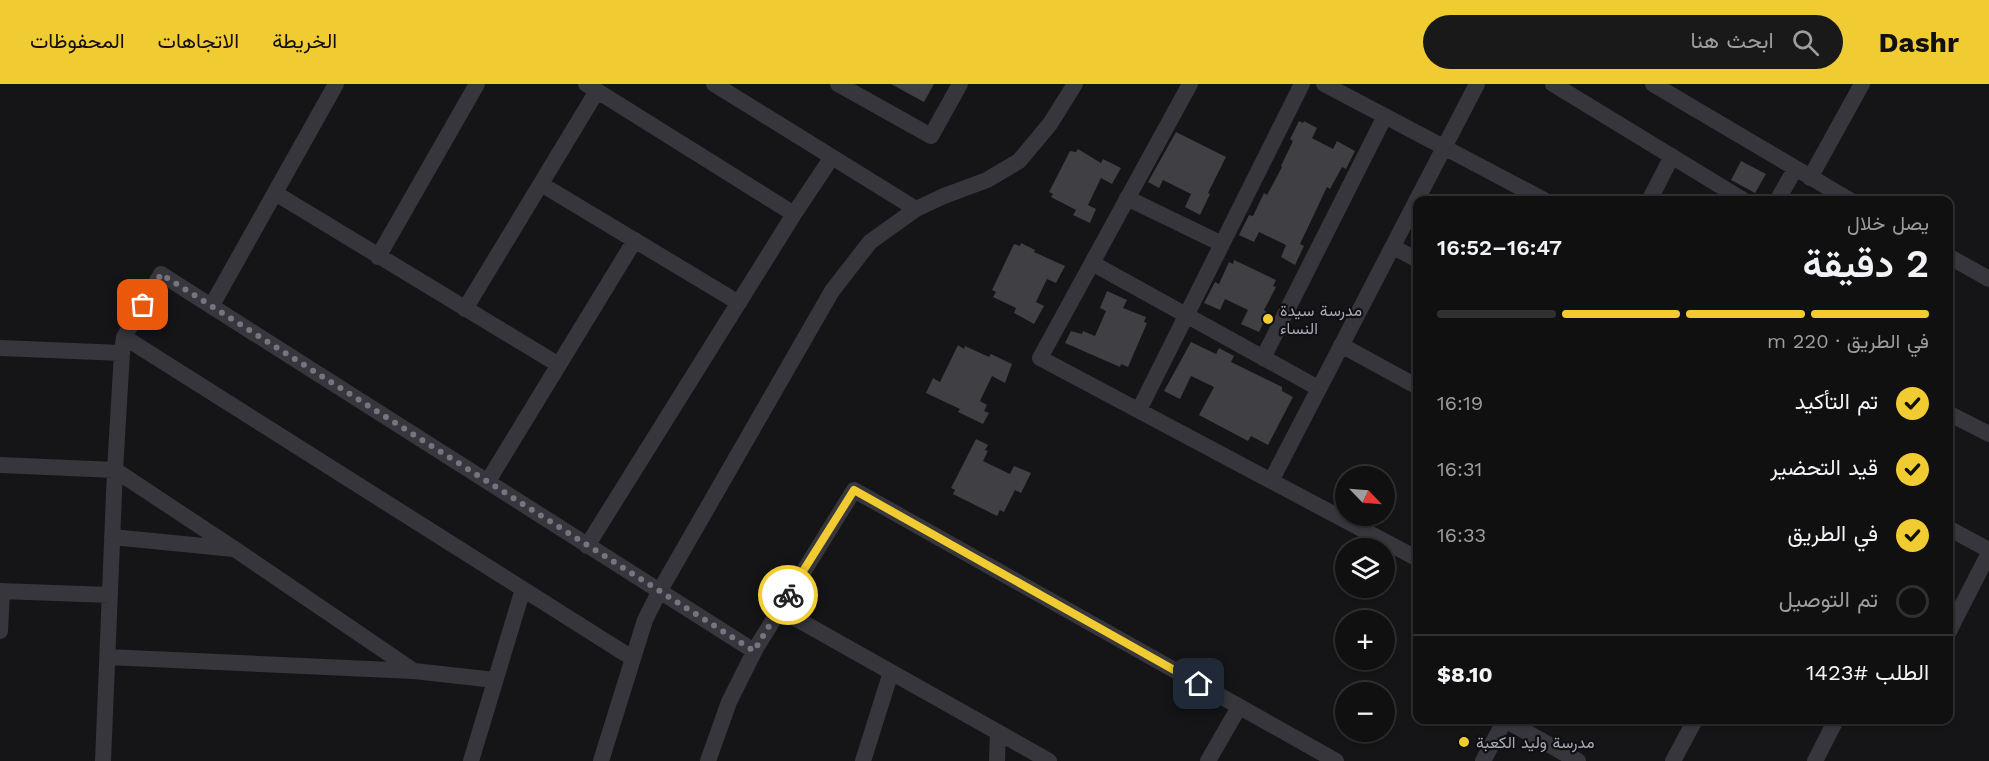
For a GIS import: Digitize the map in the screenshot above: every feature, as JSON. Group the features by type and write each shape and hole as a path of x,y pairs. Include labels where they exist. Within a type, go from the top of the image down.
{"street":[{"path":"212,305 336,84"},
{"path":"378,257 477,84"},
{"path":"714,84 916,209"},
{"path":"838,84 931,136 960,84"},
{"path":"601,761 645,620 832,291 870,242 916,209 987,180 1019,161 1050,124 1075,84"},
{"path":"1190,84 1040,358 1413,556"},
{"path":"1139,410 1302,84"},
{"path":"1324,84 1537,196"},
{"path":"1420,196 1477,84"},
{"path":"1553,84 1737,196"},
{"path":"1653,84 1842,196"},
{"path":"1810,178 1862,84"},
{"path":"465,309 541,184 591,87 794,214"},
{"path":"1263,358 1385,116"},
{"path":"1652,196 1672,156"},
{"path":"587,546 832,157"},
{"path":"1780,196 1794,169"},
{"path":"541,184 739,303"},
{"path":"275,193 559,365"},
{"path":"1127,198 1222,244"},
{"path":"1271,481 1413,209"},
{"path":"488,481 635,240"},
{"path":"1393,247 1413,257"},
{"path":"1953,259 1989,279"},
{"path":"1092,263 1318,388"},
{"path":"104,761 115,470 123,345 161,274 754,651"},
{"path":"0,348 123,345 632,658"},
{"path":"1341,345 1413,384"},
{"path":"1953,416 1989,434"},
{"path":"0,465 115,470 414,671"},
{"path":"708,761 729,702 754,651 854,490 1336,761"},
{"path":"1953,531 1989,551 1953,623"},
{"path":"112,537 236,550"},
{"path":"471,761 523,589"},
{"path":"0,631 1,591 110,595"},
{"path":"779,609 1049,761"},
{"path":"108,657 414,671 495,680"},
{"path":"862,761 891,672"},
{"path":"1208,761 1239,707"},
{"path":"1484,761 1503,724"},
{"path":"1512,724 1578,761"},
{"path":"1673,761 1693,724"},
{"path":"1815,761 1834,724"},
{"path":"998,732 998,761"}],"building":[{"path":"891,84 934,84 924,102"},
{"path":"1299,121 1303,123 1304,121 1317,128 1312,138 1333,149 1337,141 1355,151 1346,169 1342,167 1330,189 1327,187 1300,244 1304,246 1295,265 1281,257 1286,245 1259,232 1254,242 1239,235 1249,215 1253,216 1264,193 1267,195 1282,167 1293,141 1290,139"},
{"path":"1176,132 1226,157 1200,215 1185,207 1191,194 1163,180 1159,188 1148,182"},
{"path":"1078,149 1101,163 1103,159 1121,168 1112,184 1101,178 1088,205 1096,209 1090,223 1073,215 1076,210 1051,197 1053,194 1049,192 1070,151 1076,152"},
{"path":"1741,161 1766,174 1755,193 1731,180"},
{"path":"1021,243 1035,250 1034,252 1065,266 1056,283 1047,279 1036,302 1044,306 1034,324 1014,313 1016,308 993,297 996,292 992,290 1014,244 1020,246"},
{"path":"1234,260 1276,280 1273,286 1276,287 1264,310 1268,313 1259,332 1241,324 1248,310 1225,299 1220,310 1204,303 1215,282 1219,284 1229,262 1233,264"},
{"path":"1107,291 1127,300 1123,308 1146,317 1144,322 1147,323 1128,367 1121,364 1120,367 1065,343 1071,331 1082,334 1083,331 1095,336 1106,311 1100,308"},
{"path":"1191,342 1216,354 1219,348 1234,356 1231,362 1282,387 1282,391 1293,397 1268,445 1251,436 1248,441 1199,415 1214,387 1191,376 1180,399 1164,391"},
{"path":"958,345 989,357 991,354 1012,364 1005,383 992,376 980,401 987,405 984,411 989,413 983,424 958,412 960,409 926,393 933,378 940,382"},
{"path":"976,439 988,445 983,461 1010,474 1014,466 1031,473 1021,493 1015,490 1004,512 1000,510 997,516 953,494 955,490 951,488"}],"way so far":[{"path":"143,305 161,274 754,651 788,595"}],"place":[{"name":"مدرسة سيدة النساء","path":"1268,319"},
{"name":"مدرسة وليد الكعبة","path":"1464,742"}],"route":[{"path":"788,595 854,490 1199,684"}]}
